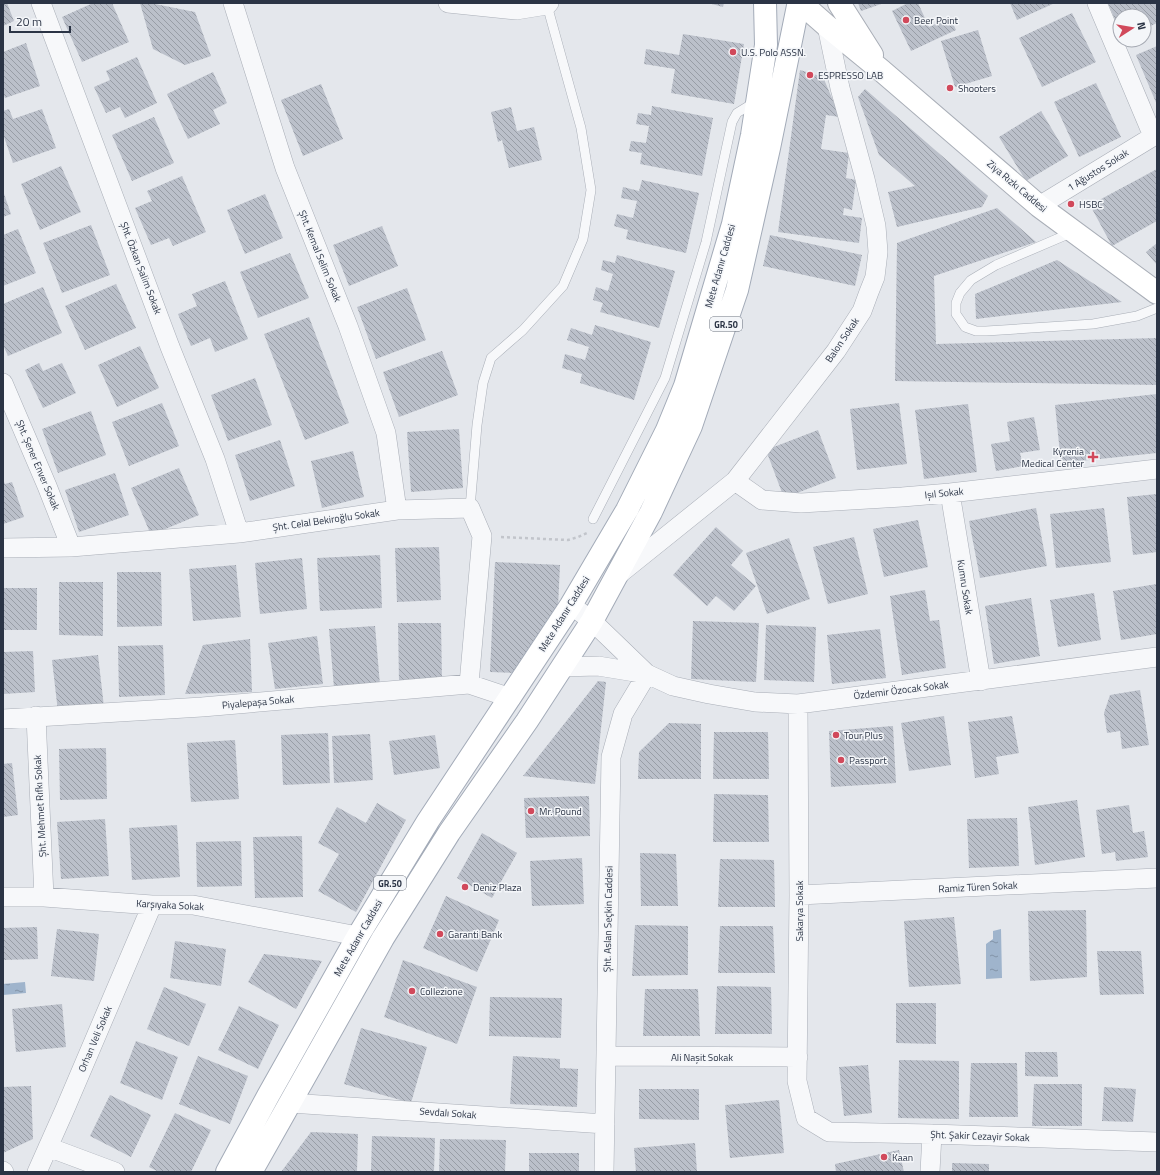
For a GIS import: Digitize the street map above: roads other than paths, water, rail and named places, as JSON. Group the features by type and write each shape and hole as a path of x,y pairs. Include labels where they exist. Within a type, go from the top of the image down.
{"main road":[{"name":"Mete Adanır Caddesi","path":"227,1172 358,936 428,820 511,698 571,605 626,510 667,430 675,382 733,224 752,135 766,44 764,3"},
{"path":"775,3 785,6 803,5"},
{"name":"Ziya Rızkı Caddesi","path":"839,3 882,71"},
{"name":"Mete Adanır Caddesi","path":"251,1172 388,931 450,833 527,721 592,621 651,512 691,426 737,290 803,5"},
{"name":"Ziya Rızkı Caddesi","path":"803,5 1040,206 1157,293"}],"street":[{"name":"Şht. Özkan Salim Sokak","path":"41,3 170,347 215,459 239,533"},
{"name":"Şht. Kemal Selim Sokak","path":"233,3 285,168 348,326 386,433 396,510"},
{"path":"448,3 516,10 548,4"},
{"path":"1097,3 1155,135"},
{"name":"Balon Sokak","path":"616,576 735,481 836,351 862,311 874,277 878,252 876,226 865,179 840,88 827,26"},
{"name":"1 Ağustos Sokak","path":"1040,206 1155,135"},
{"name":"Şht. Şener Enver Sokak","path":"3,384 47,486 71,547"},
{"name":"Işıl Sokak","path":"735,481 762,500 801,503 864,500 950,493 1157,469"},
{"name":"Kumru Sokak","path":"950,493 981,681"},
{"name":"Şht. Celal Bekiroğlu Sokak","path":"3,548 71,547 239,533 396,510 470,508"},
{"path":"469,684 482,536 470,508"},
{"name":"Özdemir Özocak Sokak","path":"571,605 592,621 647,674"},
{"name":"Özdemir Özocak Sokak","path":"561,667 598,666 647,674 673,686 709,694 755,702 798,704 1157,657"},
{"name":"Şht. Aslan Seçkin Caddesi","path":"604,1172 611,757 623,714 647,674"},
{"name":"Piyalepaşa Sokak","path":"3,719 202,707 469,684 511,698"},
{"name":"Sakarya Sokak","path":"798,704 798,1081 806,1118"},
{"name":"Şht. Mehmet Rıfkı Sokak","path":"36,716 44,896"},
{"name":"Ramiz Türen Sokak","path":"799,895 1157,878"},
{"name":"Karşıyaka Sokak","path":"3,898 44,896 152,905 193,905 358,936"},
{"name":"Orhan Veli Sokak","path":"37,1172 152,905"},
{"name":"Ali Naşit Sokak","path":"606,1056 798,1057"},
{"name":"Sevdalı Sokak","path":"290,1103 605,1124"},
{"name":"Şht. Şakir Cezayir Sokak","path":"806,1118 829,1132 1157,1142"},
{"path":"930,1172 932,1134"},
{"path":"48,1147 115,1172"}],"lane":[{"path":"470,508 478,418 483,383 490,358 523,330 563,286 583,239 591,190 581,128 548,4"},
{"path":"1074,231 996,265 971,280 960,293 956,303 956,314 965,327 976,331 986,331 1093,324 1137,316 1157,308"},
{"path":"593,519 675,382"}],"water":[{"path":"1001,929 1002,978 986,979 986,944 993,939 993,931"},
{"path":"25,982 26,993 3,995 3,984"}],"place":[{"name":"Beer Point","path":"906,20"},
{"name":"U.S. Polo ASSN.","path":"733,52"},
{"name":"ESPRESSO LAB","path":"810,75"},
{"name":"Shooters","path":"950,88"},
{"name":"HSBC","path":"1071,204"},
{"name":"Kyrenia Medical Center","path":"1093,457"},
{"name":"Tour Plus","path":"836,735"},
{"name":"Passport","path":"841,760"},
{"name":"Mr. Pound","path":"531,811"},
{"name":"Deniz Plaza","path":"465,887"},
{"name":"Garanti Bank","path":"440,934"},
{"name":"Collezione","path":"412,991"},
{"name":"Kaan","path":"884,1157"}]}
